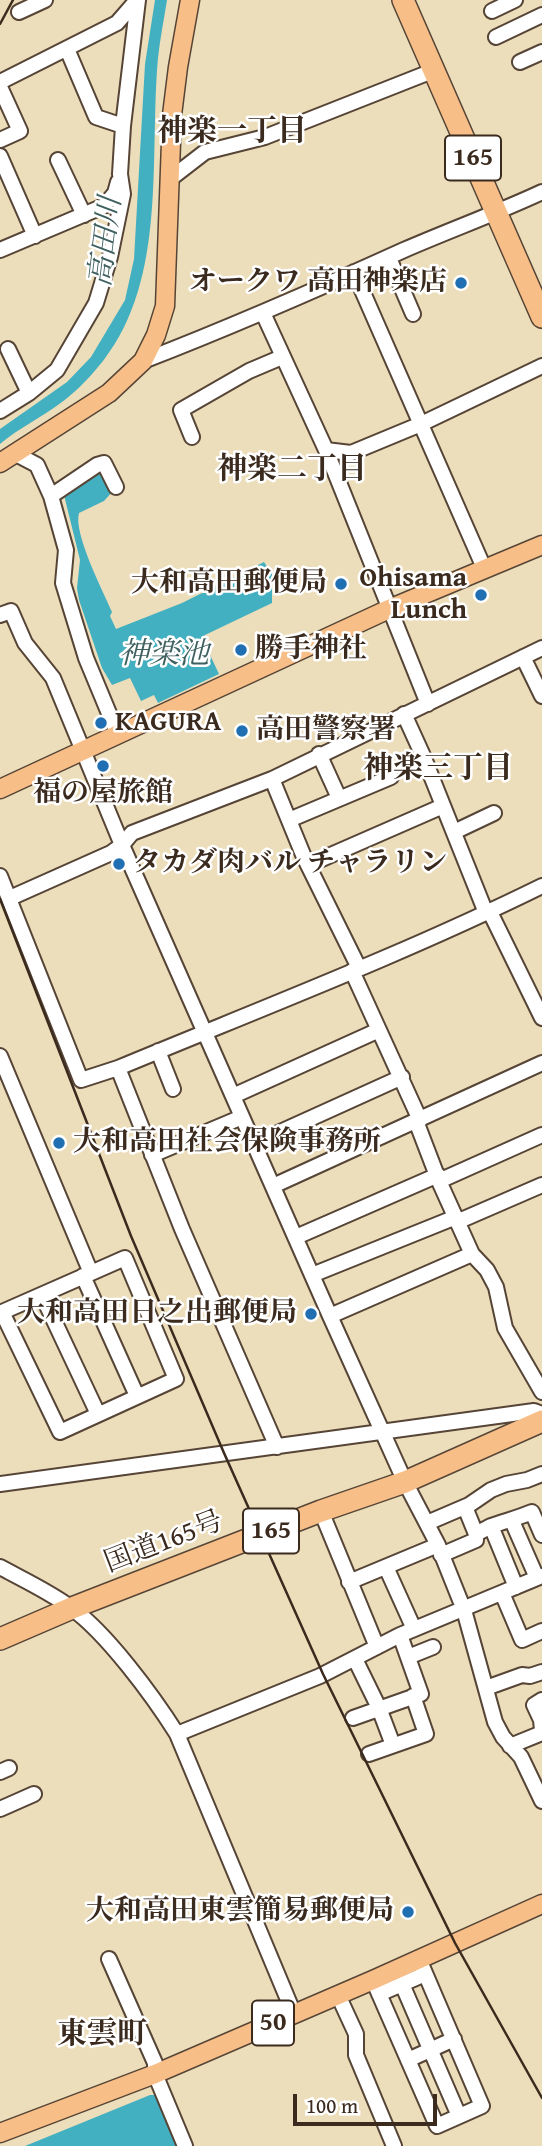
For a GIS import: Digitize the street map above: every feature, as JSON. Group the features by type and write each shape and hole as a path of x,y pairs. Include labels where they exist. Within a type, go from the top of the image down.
{"highway":[{"name":"165","path":"403,0 542,317"},
{"name":"国道165号","path":"0,1639 72,1608 321,1511 405,1482 542,1421"}],"main road":[{"path":"0,463 109,393 143,361 156,335 165,306 173,103 190,0"},
{"path":"0,789 389,609 542,545"},
{"name":"50","path":"0,2133 155,2074 338,1995 376,1987 542,1904"}],"street":[{"path":"19,12 45,0"},
{"path":"0,140 20,131 0,85 117,23 138,0"},
{"path":"0,411 29,393 57,370 96,303 110,257 123,194 120,174 123,126 138,0"},
{"path":"492,11 515,0"},
{"path":"496,37 542,15"},
{"path":"67,49 96,117 123,126"},
{"path":"520,62 542,52"},
{"path":"170,179 205,152 265,136 435,70"},
{"path":"0,156 36,236"},
{"path":"58,160 84,215"},
{"path":"0,250 84,215 110,201 120,174"},
{"path":"143,361 263,313 542,192"},
{"path":"389,258 413,314"},
{"path":"354,272 484,568"},
{"path":"263,313 326,450 428,704"},
{"path":"8,349 29,393"},
{"path":"192,437 181,410 249,371 282,357"},
{"path":"326,450 351,453 421,424 542,366"},
{"path":"16,454 37,465 51,496 66,551 63,583 86,657 118,735"},
{"path":"51,496 97,464 104,463 116,487"},
{"path":"0,615 11,611 25,643 53,678 122,845 330,1316 405,1482 440,1550 464,1610 495,1722 510,1746 521,1757 542,1801"},
{"path":"10,898 111,853 132,833 272,779 542,648"},
{"path":"523,657 542,696"},
{"path":"404,714 488,912 542,1018"},
{"path":"319,754 339,798"},
{"path":"289,820 391,777"},
{"path":"272,779 356,969 379,1030 402,1077 438,1178 472,1254 487,1270 496,1287 505,1328 542,1392"},
{"path":"308,865 443,806"},
{"path":"454,832 494,813"},
{"path":"0,876 81,1080 118,1068 356,969 542,886"},
{"path":"233,1096 379,1030"},
{"path":"158,1051 173,1090"},
{"path":"0,1056 137,1396"},
{"path":"273,1186 542,1063"},
{"path":"118,1068 182,1229 277,1447"},
{"path":"254,1143 402,1077"},
{"path":"152,1155 242,1117"},
{"path":"296,1237 542,1135"},
{"path":"312,1275 542,1185"},
{"path":"330,1316 472,1254"},
{"path":"125,1258 176,1379 60,1432 1,1313 42,1295 125,1258"},
{"path":"42,1295 98,1414"},
{"path":"0,1484 534,1411 542,1414"},
{"path":"427,1523 465,1507 491,1490 542,1474"},
{"path":"349,1582 386,1567 475,1540 476,1534 465,1507"},
{"path":"321,1511 377,1647"},
{"path":"476,1534 532,1512 542,1535"},
{"path":"177,1734 320,1676 407,1632 539,1577 512,1521"},
{"path":"491,1527 523,1640 542,1631"},
{"path":"0,1567 72,1608 109,1643 160,1707 177,1734 294,2014"},
{"path":"353,1718 421,1694 408,1657 407,1632 386,1567"},
{"path":"408,1657 433,1647"},
{"path":"355,1659 379,1708 393,1745"},
{"path":"486,1688 522,1675 530,1676 542,1672"},
{"path":"369,1754 426,1734 413,1696"},
{"path":"510,1746 542,1732 541,1720 534,1705 542,1700"},
{"path":"0,1809 34,1794"},
{"path":"109,1959 155,2063 155,2074 185,2146"},
{"path":"422,1966 482,2106 437,2126 376,1987 401,1984 422,1966"},
{"path":"401,1984 459,2116"},
{"path":"338,1995 356,2034 356,2055 394,2146"},
{"path":"408,2060 454,2039"}],"water":[{"path":"155,0 167,0 158,58 152,215 138,292 124,328 89,378 62,402 0,444 0,429 67,382 91,357 125,300 134,259 145,64"},
{"name":"神楽池","path":"97,469 103,470 113,491 104,501 79,513 78,522 84,548 112,612 110,616 116,629 182,603 264,562 272,574 272,603 205,635 203,640 219,674 158,703 154,695 141,701 130,678 112,685 102,668 79,600 77,588 80,560 64,495"},
{"path":"155,2095 176,2146 25,2146"}],"railway":[{"path":"0,24 13,0"},
{"path":"0,899 131,1236 323,1674 455,1943 542,2098"}],"place":[{"name":"オークワ 高田神楽店","path":"461,283"},
{"name":"大和高田郵便局","path":"341,584"},
{"name":"Ohisama Lunch","path":"481,595"},
{"name":"勝手神社","path":"241,650"},
{"name":"KAGURA","path":"101,723"},
{"name":"高田警察署","path":"242,731"},
{"name":"福の屋旅館","path":"103,766"},
{"name":"タカダ肉バル チャラリン","path":"119,864"},
{"name":"大和高田社会保険事務所","path":"59,1143"},
{"name":"大和高田日之出郵便局","path":"311,1314"},
{"name":"大和高田東雲簡易郵便局","path":"408,1912"}],"district":[{"name":"神楽一丁目","path":"232,132"},
{"name":"神楽二丁目","path":"292,470"},
{"name":"神楽三丁目","path":"438,769"},
{"name":"東雲町","path":"102,2035"}],"water label":[{"name":"高田川","path":"107,242"}]}
